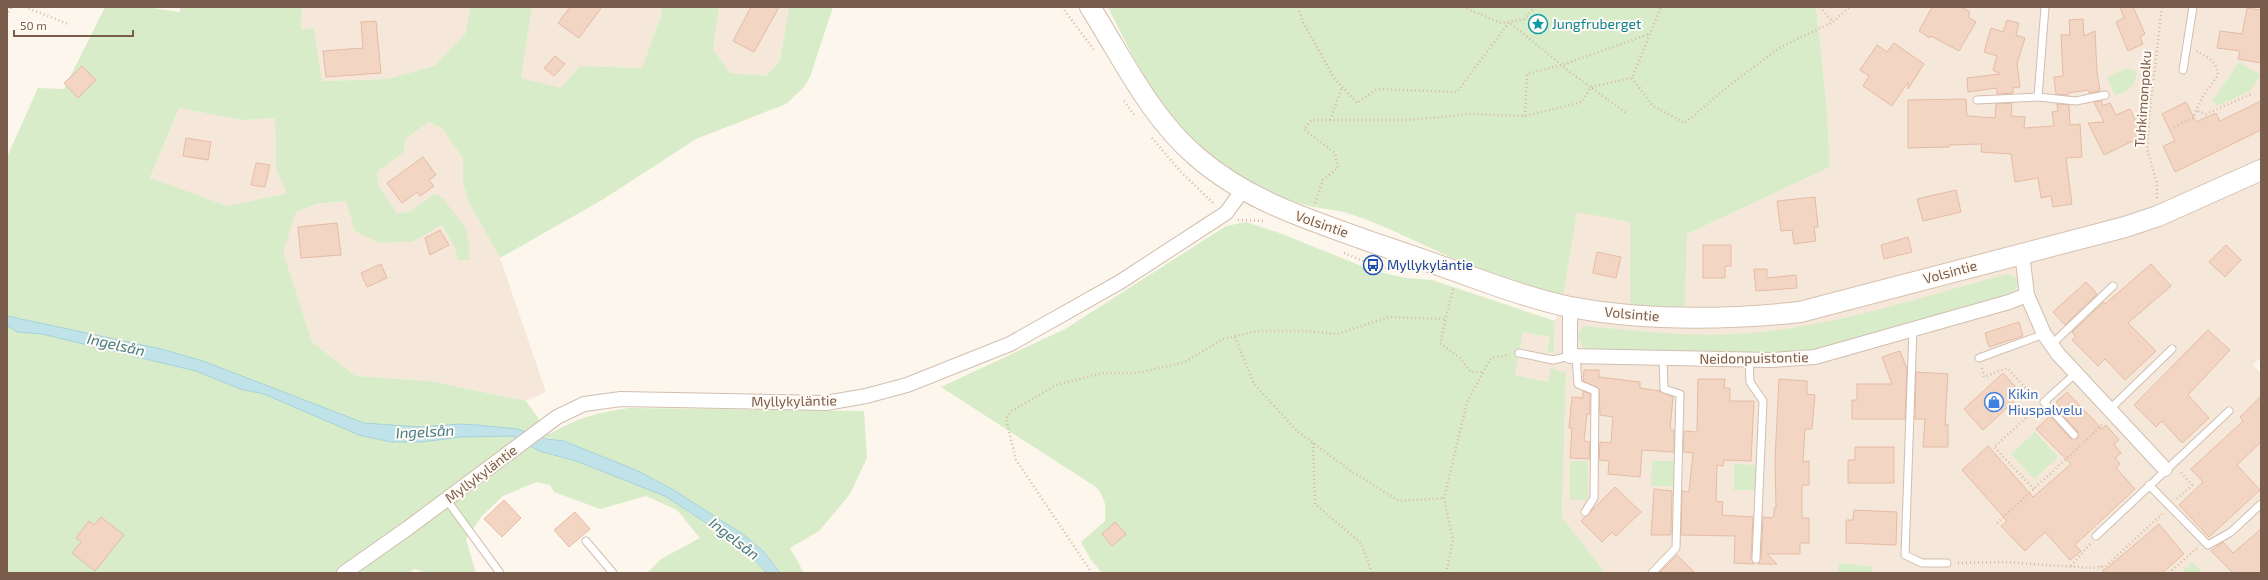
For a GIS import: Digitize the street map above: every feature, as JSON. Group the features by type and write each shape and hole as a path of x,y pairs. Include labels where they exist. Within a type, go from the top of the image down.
{"street":[{"name":"Volsintie","path":"1090,7 1152,108 1197,157 1242,191 1287,212 1504,288 1570,307 1624,314 1699,319 1747,318 1800,312 2125,227 2158,216 2261,170"},
{"name":"Myllykyläntie","path":"344,573 541,429 570,410 599,401 653,398 826,403 866,396 907,385 966,363 1010,344 1051,322 1120,282 1226,213 1242,191"},
{"path":"2022,253 2027,295 2048,339 2076,373 2112,412 2169,466"},
{"name":"Neidonpuistontie","path":"1573,356 1749,360 1815,357 1912,328 2009,302 2027,295"},
{"path":"1570,307 1573,356"}],"lane":[{"path":"2038,97 2045,7"},
{"path":"2183,70 2193,7"},
{"path":"1977,100 2038,97 2076,100 2105,95"},
{"path":"1978,358 2048,339 2113,286"},
{"path":"1912,328 1905,555 1922,563 1947,563"},
{"path":"2112,412 2172,349"},
{"path":"1519,353 1553,360 1573,356 1578,384 1595,391 1594,498 1585,512"},
{"path":"1652,573 1676,548 1680,394 1664,389 1663,358"},
{"path":"1749,360 1750,382 1763,401 1756,559"},
{"path":"2074,435 2042,404 2076,373"},
{"path":"2096,536 2229,411"},
{"path":"2149,485 2208,544 2231,532 2261,504"},
{"path":"446,499 500,573"},
{"path":"586,541 613,573"}],"path":[{"path":"7,16 11,7"},
{"path":"25,7 68,24"},
{"path":"1298,7 1303,22 1334,78 1357,102 1377,90 1411,89 1457,92 1509,22"},
{"path":"1463,7 1501,23 1524,20 1535,7"},
{"path":"1632,78 1661,7"},
{"path":"1820,7 1833,22"},
{"path":"1632,78 1653,106 1685,123 1731,84 1779,48 1833,22 1849,7"},
{"name":"Tuhkimonpolku","path":"2158,216 2157,183 2147,149 2149,118 2162,7"},
{"path":"1509,22 1562,65 1626,113"},
{"path":"1525,116 1527,74 1562,65 1650,34"},
{"path":"2174,127 2193,118 2198,111 2202,98 2218,75 2218,71 2209,58 2187,46"},
{"path":"1314,207 1323,180 1338,168 1335,153 1304,129 1312,120 1411,120 1470,114 1525,116 1582,102 1591,87 1632,78"},
{"path":"1330,120 1342,87"},
{"path":"2198,111 2206,114 2252,94"},
{"path":"1226,213 1241,221 1254,220 1268,222"},
{"path":"1338,250 1373,265 1398,270"},
{"path":"1454,282 1440,343 1460,358 1471,372 1484,372"},
{"path":"1092,573 1016,460 1006,419 1010,412 1056,385 1102,373 1138,372 1185,362 1223,339 1234,336 1258,331 1309,331 1337,334 1389,317 1445,319"},
{"path":"1234,336 1254,384 1296,430 1351,471 1398,501 1444,498"},
{"path":"1446,573 1453,540 1444,498 1468,402 1491,358 1519,353"},
{"path":"1978,358 1984,377 2008,368 2042,404 1994,447 2034,489"},
{"path":"1997,523 2034,489 2112,412"},
{"path":"1313,442 1315,504 1361,543 1372,573"},
{"path":"1947,563 2003,562 2092,568 2106,566 2192,485 2169,466"},
{"path":"2070,566 2096,536"},
{"path":"2169,573 2204,541"},
{"path":"2101,566 2106,573"}],"shaded area":[{"path":"302,7 471,7 465,34 434,66 387,79 322,81 314,28 301,30"},
{"path":"532,7 660,7 662,13 642,68 580,66 561,89 521,78"},
{"path":"719,7 789,7 780,62 766,76 730,73 713,49"},
{"path":"1816,7 2261,7 2261,357 2253,365 2261,373 2261,573 1605,573 1562,517 1566,373 1548,382 1515,375 1523,332 1550,337 1547,352 1554,353 1555,321 1563,297 1577,211 1630,221 1630,306 1685,307 1687,234 1830,167 1826,98"},
{"path":"179,108 242,120 275,118 276,170 287,193 228,206 150,179"},
{"path":"429,122 442,128 463,159 463,182 468,201 500,258 546,392 526,401 430,381 356,376 312,342 282,252 295,212 317,204 346,201 355,230 380,243 412,242 442,225 455,248 458,260 469,260 434,194 409,212 397,213 378,185 377,172 404,152 406,138"}],"green space":[{"path":"105,7 145,7 180,12 180,7 302,7 301,30 314,28 322,81 387,79 434,66 465,34 471,7 532,7 521,78 561,88 580,66 642,68 662,13 660,7 719,7 713,49 730,73 766,76 780,61 789,7 833,7 810,77 804,87 786,104 696,139 602,200 500,258 468,201 463,182 463,159 442,128 429,122 406,138 404,152 377,172 378,185 397,213 409,212 434,194 443,198 466,229 469,243 469,260 458,260 455,248 442,225 412,242 380,243 355,231 346,201 317,204 296,212 283,252 312,342 356,376 430,381 526,401 550,434 588,416 629,408 864,411 867,458 850,494 819,531 790,548 804,573 780,573 763,551 744,535 672,489 638,471 564,441 541,437 539,451 576,461 665,496 743,547 767,573 647,573 661,559 700,538 677,510 646,496 600,509 554,492 550,485 536,482 503,496 482,516 466,539 476,573 427,573 415,569 408,573 7,573 7,157 38,88 64,89","holes":["179,108 242,120 275,118 276,170 287,193 228,206 150,178"]},
{"path":"1108,7 1816,7 1826,98 1830,167 1687,234 1685,307 1630,306 1630,222 1577,212 1563,297 1480,270 1365,219 1344,212 1302,204 1264,189 1232,172 1205,152 1182,129 1161,103 1143,74"},
{"path":"2239,62 2261,75 2250,91 2217,106 2213,100"},
{"path":"2126,68 2137,71 2135,81 2127,90 2115,96 2107,78"},
{"path":"1246,222 1277,232 1374,271 1406,278 1432,280 1555,321 1554,353 1547,352 1550,337 1523,332 1515,375 1548,382 1551,368 1566,373 1562,517 1605,573 1102,573 1091,560 1081,542 1105,521 1105,503 1102,495 1096,487 941,387 1065,329 1226,226"},
{"path":"2008,274 2015,277 2018,283 2014,293 2007,296 1794,356 1589,349 1583,347 1578,338 1580,331 1585,326 1647,332 1709,335 1751,333 1784,329 1848,317"},
{"path":"2035,432 2058,457 2034,479 2011,454"},
{"path":"1570,461 1588,461 1588,500 1570,500"},
{"path":"1652,461 1675,461 1674,486 1651,486"},
{"path":"1734,464 1757,465 1756,490 1734,490"},
{"path":"2192,562 2203,573 2181,573"},
{"path":"1839,563 1873,567 1872,573 1838,573"}],"water":[{"name":"Ingelsån","path":"7,316 161,349 203,361 364,423 419,427 461,424 477,425 517,429 547,439 564,441 638,471 672,489 744,535 763,551 780,573 767,573 743,547 665,496 576,461 539,451 513,436 461,437 421,442 391,442 359,435 264,394 240,389 196,371 42,334 17,332 7,325"}],"building":[{"path":"570,7 602,7 579,38 558,23"},
{"path":"751,7 779,7 754,52 733,41"},
{"path":"1932,7 1961,7 1970,12 1968,17 1976,22 1959,51 1931,36 1930,38 1919,31"},
{"path":"2120,7 2133,7 2145,34 2140,37 2143,44 2128,51 2116,22 2124,18"},
{"path":"2247,8 2261,10 2261,63 2238,59 2240,51 2217,48 2220,31 2242,34"},
{"path":"2083,19 2084,36 2095,31 2097,71 2100,91 2089,93 2088,90 2068,93 2068,95 2056,94 2054,77 2063,76 2061,35 2070,35 2069,20"},
{"path":"2007,20 2019,23 2016,35 2025,38 2017,64 2020,87 2013,88 2013,93 1997,94 1997,88 1968,92 1967,78 2000,74 1993,70 1997,56 1984,52 1991,28 2003,32"},
{"path":"376,21 381,73 326,77 323,51 363,48 361,22"},
{"path":"1894,43 1924,64 1908,89 1908,82 1892,106 1863,86 1869,76 1860,70 1877,45 1887,52"},
{"path":"555,56 565,64 554,76 544,68"},
{"path":"82,66 96,80 78,98 64,83"},
{"path":"1966,99 1967,116 1995,118 1996,104 2012,103 2011,116 2025,117 2024,128 2054,126 2052,112 2058,111 2057,104 2069,105 2070,125 2080,124 2082,157 2066,158 2072,204 2053,207 2051,196 2041,198 2038,178 2015,182 2011,154 1981,152 1982,144 1949,145 1949,147 1908,148 1908,100"},
{"path":"2102,101 2102,106 2110,103 2116,115 2130,109 2143,136 2104,155 2088,123 2104,122 2094,102"},
{"path":"2261,101 2261,130 2175,172 2163,146 2175,141 2162,114 2186,102 2196,122 2216,113 2220,121"},
{"path":"186,138 211,142 208,160 183,156"},
{"path":"423,157 436,175 429,180 434,186 420,196 417,192 402,203 387,183"},
{"path":"256,163 270,165 265,187 251,185"},
{"path":"1956,190 1961,212 1923,221 1917,199"},
{"path":"1815,197 1818,227 1814,227 1816,241 1794,244 1792,230 1781,231 1777,201"},
{"path":"337,223 341,255 301,258 298,227"},
{"path":"440,230 449,245 430,255 425,238"},
{"path":"1908,237 1912,252 1884,259 1881,245"},
{"path":"1703,245 1731,245 1731,266 1725,266 1725,278 1703,278"},
{"path":"2226,245 2241,260 2225,277 2209,262"},
{"path":"1597,252 1621,257 1616,278 1593,273"},
{"path":"381,264 387,278 367,287 361,273"},
{"path":"2151,264 2171,286 2128,323 2156,351 2125,380 2105,359 2098,366 2072,340 2076,337 2072,332 2104,302 2105,304"},
{"path":"1754,269 1767,269 1767,278 1796,275 1797,288 1756,291"},
{"path":"2086,282 2097,294 2065,325 2053,312"},
{"path":"2019,322 2023,336 1989,347 1985,333"},
{"path":"2208,330 2230,350 2188,395 2209,418 2182,443 2162,421 2156,427 2134,405"},
{"path":"1900,351 1907,369 1905,419 1852,419 1852,400 1857,400 1857,384 1892,384 1882,357"},
{"path":"1584,370 1599,370 1599,377 1640,382 1640,388 1660,391 1673,397 1670,430 1674,430 1674,452 1642,450 1640,477 1608,474 1609,461 1599,460 1600,442 1611,443 1613,417 1600,415 1599,389 1583,381"},
{"path":"1916,372 1948,374 1945,426 1948,424 1948,447 1923,447 1925,419 1915,419"},
{"path":"2003,373 2022,394 1983,430 1964,409"},
{"path":"1698,379 1725,379 1724,388 1730,388 1730,401 1754,401 1751,461 1724,460 1723,466 1717,465 1716,501 1723,502 1722,515 1753,517 1751,559 1754,564 1734,563 1735,536 1681,535 1682,491 1689,492 1693,453 1683,452 1684,431 1697,432"},
{"path":"1779,379 1807,381 1807,394 1815,395 1812,429 1805,429 1803,462 1809,461 1809,485 1802,485 1802,518 1809,518 1809,543 1800,543 1800,554 1767,554 1777,564 1758,564 1761,559 1763,517 1772,518 1774,515 1774,508 1776,508 1775,459"},
{"path":"1583,391 1590,394 1590,414 1587,414 1584,441 1590,442 1589,459 1570,458 1572,428 1569,428 1572,397 1583,398"},
{"path":"2067,392 2102,429 2106,425 2119,440 2114,444 2121,453 2115,458 2120,464 2116,468 2135,489 2075,545 2081,551 2070,560 2045,532 2025,551 2001,526 2007,521 1962,470 1988,446 2033,497 2071,464 2036,429 2050,416 2071,439 2078,438 2078,432 2057,409 2060,406 2056,402"},
{"path":"2261,396 2261,442 2237,465 2260,490 2209,537 2179,505 2203,482 2191,469 2243,421 2240,417"},
{"path":"1855,447 1894,447 1894,483 1848,483 1848,460 1855,460"},
{"path":"1615,487 1641,512 1616,536 1612,532 1602,542 1581,521"},
{"path":"1654,489 1672,491 1671,535 1651,535"},
{"path":"504,500 521,518 502,537 484,519"},
{"path":"1854,510 1897,512 1896,545 1846,543 1846,520 1853,520"},
{"path":"575,512 590,529 569,547 554,530"},
{"path":"101,517 124,535 95,571 72,553 81,542 76,538 89,521 94,525"},
{"path":"1115,522 1126,534 1112,546 1102,534"},
{"path":"2159,524 2184,554 2162,573 2101,573"},
{"path":"2261,529 2261,573 2233,573 2211,551 2223,542 2233,553"},
{"path":"1677,555 1695,573 1659,573"}],"place":[{"name":"Jungfruberget","path":"1538,24"},
{"name":"Myllykyläntie","path":"1373,265"},
{"name":"Kikin Hiuspalvelu","path":"1994,402"}]}
